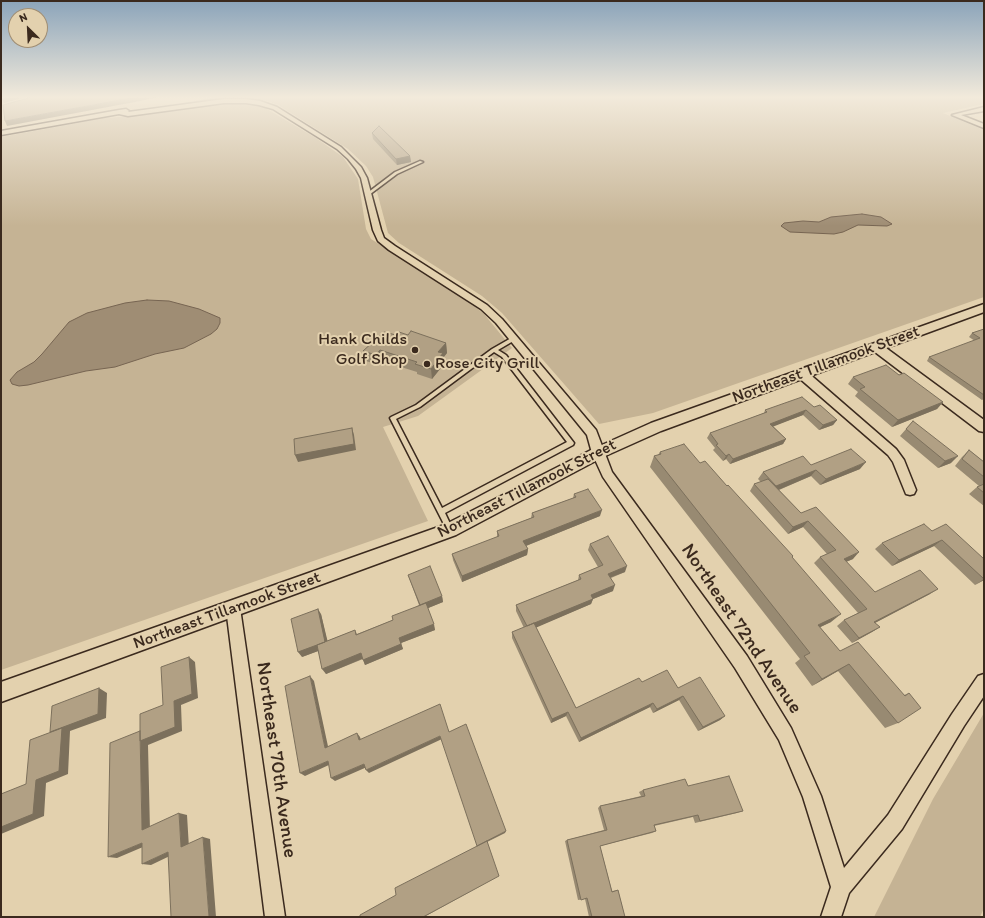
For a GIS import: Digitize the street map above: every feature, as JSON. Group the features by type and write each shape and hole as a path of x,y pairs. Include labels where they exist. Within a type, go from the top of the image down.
{"street":[{"name":"Northeast 72nd Avenue","path":"325,140 345,153 359,168 364,178 377,230 382,239 392,248 480,304 491,313 592,433 598,453 607,474 742,662 785,734 812,796 841,887"},
{"name":"Northeast Tillamook Street","path":"1,692 450,530 598,453 656,427 983,309"},
{"path":"877,347 984,427"},
{"path":"802,374 892,452 898,460 910,490"},
{"name":"Northeast 70th Avenue","path":"233,608 275,917"},
{"path":"832,917 841,887 895,822 958,720 984,682"}],"lane":[{"path":"368,194 396,173 421,162"},
{"path":"450,530 393,418 422,403 494,350 513,339"},
{"path":"441,512 571,443 504,356 494,350"}],"shaded area":[{"path":"1,140 319,140 343,157 358,179 366,229 371,239 472,304 484,314 512,348 418,416 383,427 428,521 1,670"},
{"path":"333,140 984,140 984,297 653,413 599,424 502,313 482,296 399,243 388,233 373,177 366,166 348,149"},
{"path":"862,214 881,217 892,224 887,226 858,225 843,232 834,234 790,232 781,226 784,223 803,221 819,222 831,217"},
{"path":"147,300 169,301 199,309 220,318 220,323 217,329 211,334 184,348 155,354 115,367 86,371 28,385 19,386 12,384 10,380 17,372 34,362 69,322 87,313 125,303"},
{"path":"984,713 984,908 980,917 874,917 933,799"}],"building":[{"path":"378,140 393,140 410,156 396,159"},
{"path":"984,329 984,395 929,357 980,338 972,333"},
{"path":"411,331 446,343 438,352 443,353 431,369 415,364 417,362 380,350 376,355 363,351 384,332 396,335 399,332 408,335"},
{"path":"886,365 899,375 904,373 943,402 898,420 860,389 865,387 853,377"},
{"path":"802,397 814,407 820,405 837,420 823,425 806,410 770,424 786,439 733,459 729,454 726,456 716,445 718,444 710,433 767,412 765,410"},
{"path":"913,421 958,456 945,461 906,429"},
{"path":"352,428 354,444 295,455 294,439"},
{"path":"684,444 700,463 705,461 727,486 728,485 793,556 792,557 841,614 818,625 840,651 858,642 905,696 909,693 921,708 898,723 849,664 822,679 804,656 810,653 654,456 661,454 660,452"},
{"path":"851,449 866,462 826,479 816,470 776,486 763,472 803,456 811,465"},
{"path":"969,450 984,462 984,477 962,459"},
{"path":"768,479 801,513 816,507 859,552 844,559 875,592 920,570 938,589 874,622 880,627 859,638 844,620 867,609 820,557 836,550 808,521 793,527 754,484"},
{"path":"984,484 984,493 977,487"},
{"path":"588,489 602,510 523,541 528,549 462,576 452,554 499,536 497,531 534,517 532,513 576,497 574,494"},
{"path":"924,524 932,531 946,524 984,559 984,579 942,540 899,560 882,543"},
{"path":"608,536 627,566 608,574 615,585 591,595 593,599 527,626 516,605 581,579 579,575 603,565 590,544"},
{"path":"430,566 442,596 420,605 408,575"},
{"path":"426,603 434,624 399,638 401,644 363,660 361,653 322,669 317,645 355,630 356,635 393,620 392,616"},
{"path":"318,609 325,642 298,652 291,619"},
{"path":"534,623 576,708 639,678 642,682 667,670 678,688 700,677 725,716 703,727 683,696 657,709 653,703 581,738 568,712 552,719 512,632"},
{"path":"189,657 192,694 174,701 175,727 140,741 140,714 163,705 161,667"},
{"path":"310,676 325,748 357,733 359,740 440,704 449,732 466,724 506,831 477,846 440,736 366,770 364,764 331,778 328,761 300,773 285,686"},
{"path":"99,688 98,714 50,732 52,706"},
{"path":"62,728 59,771 36,780 33,814 1,827 1,794 26,784 30,740"},
{"path":"140,731 142,830 179,813 181,847 203,837 209,917 171,917 168,852 142,864 142,843 108,857 110,743"},
{"path":"729,776 743,811 700,821 698,815 654,825 656,831 600,846 612,892 618,890 625,917 592,917 587,898 581,900 567,840 607,830 600,806 645,796 643,790 685,779 688,786"},
{"path":"487,841 499,876 423,917 360,917 360,915 396,895 395,888"}],"place":[{"name":"Hank Childs Golf Shop","path":"415,350"},
{"name":"Rose City Grill","path":"427,364"}]}
